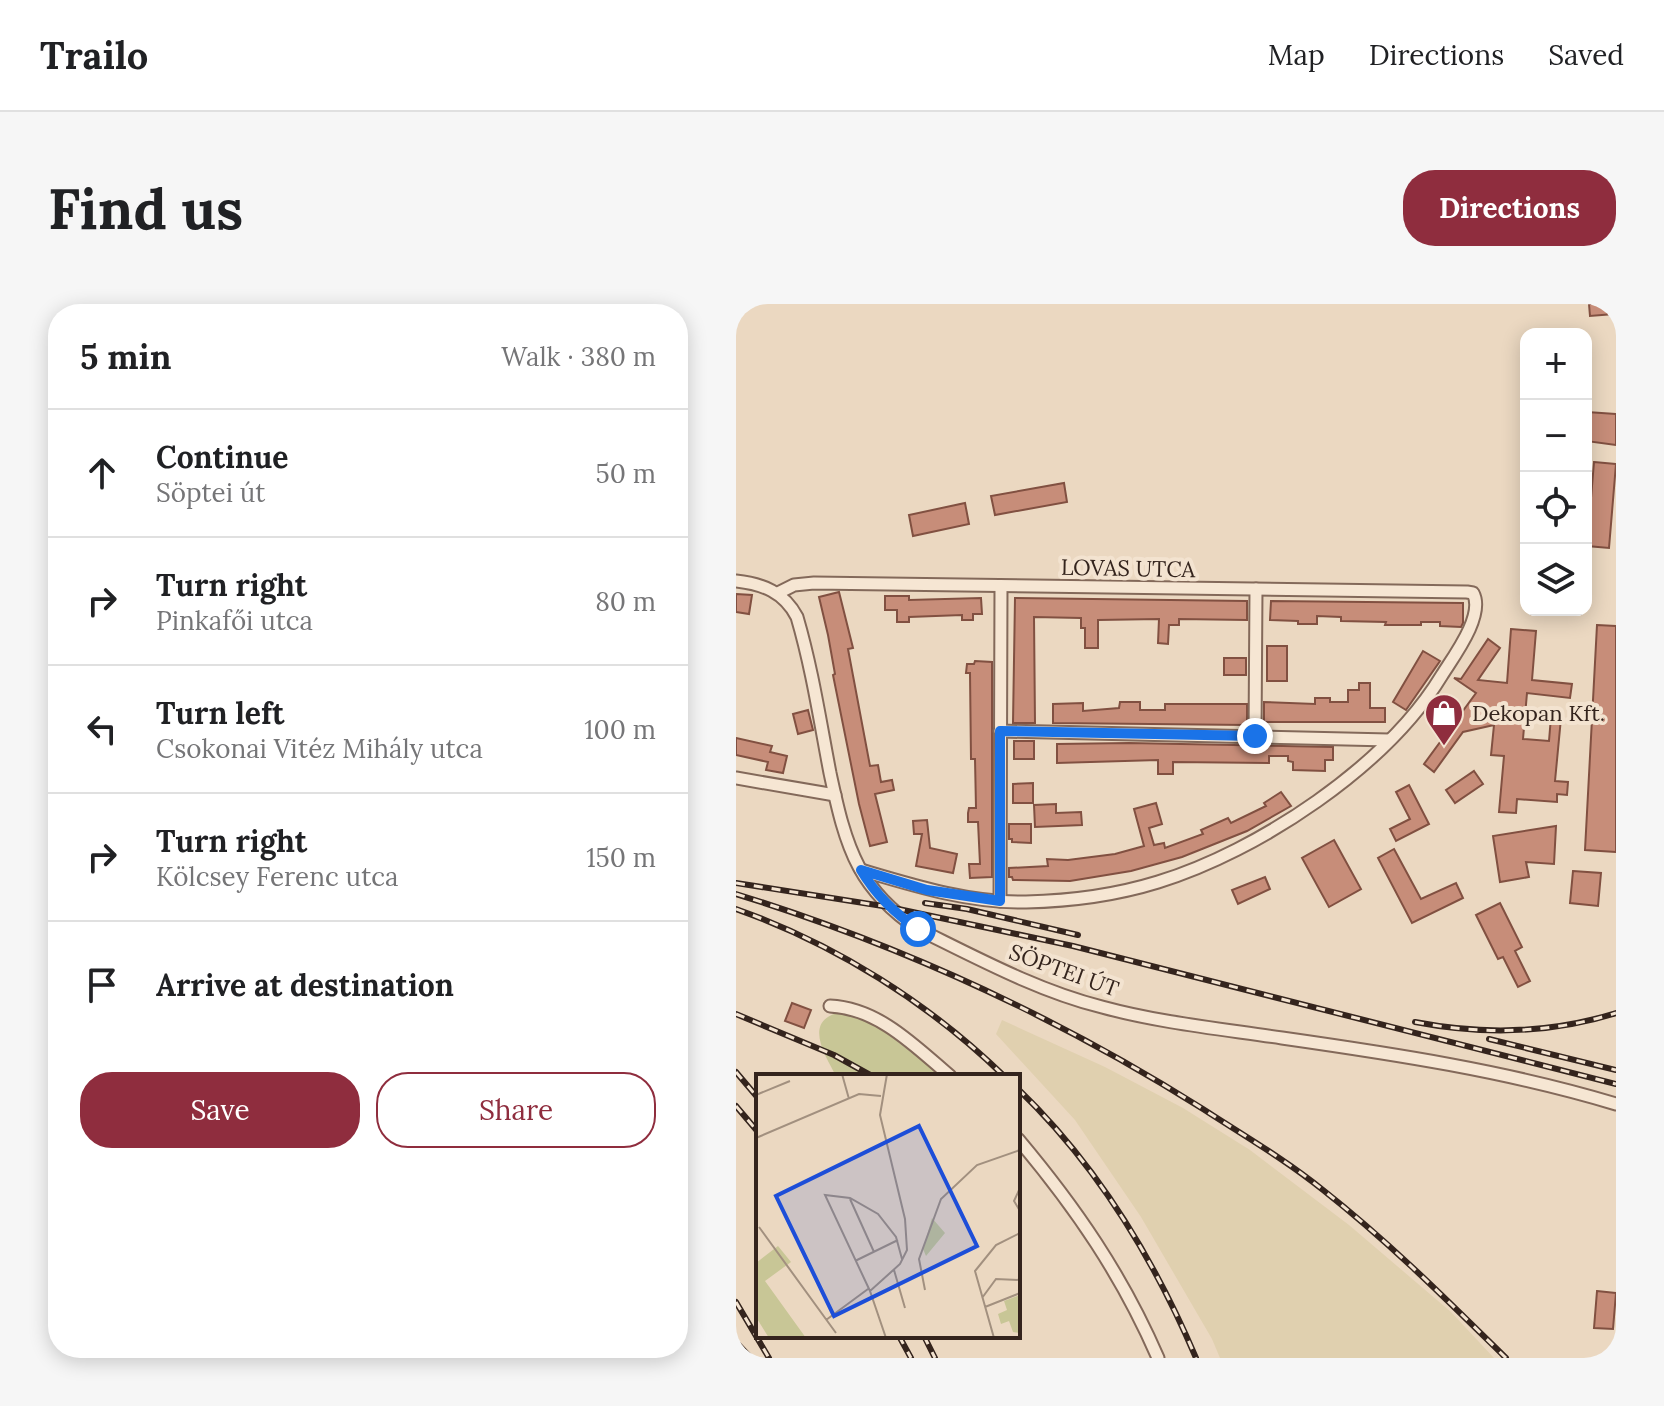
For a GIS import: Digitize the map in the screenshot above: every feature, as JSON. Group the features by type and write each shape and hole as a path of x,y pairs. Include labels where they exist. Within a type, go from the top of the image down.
{"street":[{"path":"736,581 762,585 778,593"},
{"name":"LOVAS UTCA","path":"778,593 794,585 814,583 1473,593 1476,599 1473,621 1435,687 1389,740"},
{"path":"1000,901 1001,586"},
{"path":"1255,736 1256,589"},
{"name":"SÖPTEI ÚT","path":"778,593 790,604 804,643 835,795 849,845 878,896 918,929 1071,998 1152,1019 1451,1065 1616,1104"},
{"path":"1000,731 1389,740"},
{"path":"861,870 927,890 1000,901 1092,897 1157,883 1241,847 1276,827 1341,784 1389,740"},
{"path":"736,778 835,795"},
{"path":"830,1006 858,1009 878,1019 947,1074"},
{"path":"1020,1141 1070,1203 1120,1278 1158,1358"}],"shaded area":[{"path":"841,1012 875,1024 939,1074 835,1074 822,1049 819,1030 829,1016"},
{"path":"1002,1020 1105,1067 1183,1108 1250,1150 1349,1225 1451,1312 1494,1358 1220,1358 1141,1217 1075,1120 996,1034"}],"building":[{"path":"1589,304 1614,304 1614,314 1590,316"},
{"path":"1592,412 1616,414 1616,445 1592,442"},
{"path":"1594,462 1616,464 1609,548 1592,546"},
{"path":"1064,483 1067,502 995,515 991,496"},
{"path":"965,503 969,524 913,536 909,515"},
{"path":"839,592 853,648 848,649 870,766 878,765 881,782 892,780 894,790 875,794 887,842 870,846 819,597"},
{"path":"736,594 752,595 749,614 736,612"},
{"path":"885,596 909,596 909,600 981,598 982,614 973,614 973,620 962,620 962,615 909,617 909,622 897,622 897,610 885,610"},
{"path":"1015,598 1247,601 1247,620 1179,619 1179,625 1169,625 1168,644 1158,643 1159,619 1098,620 1098,648 1085,648 1085,628 1081,628 1081,618 1034,617 1035,723 1013,723"},
{"path":"1271,601 1463,603 1463,623 1461,627 1440,626 1440,622 1385,625 1386,622 1341,621 1341,617 1317,616 1317,624 1298,624 1298,621 1270,620"},
{"path":"1597,625 1616,626 1616,852 1585,850"},
{"path":"1511,629 1536,631 1532,680 1572,684 1570,698 1527,693 1523,739 1549,741 1551,717 1561,718 1555,781 1568,782 1567,795 1557,794 1557,802 1517,799 1516,813 1499,812 1504,756 1491,755 1494,725 1463,732 1434,772 1424,764 1476,693 1454,678 1461,679 1488,639 1500,648 1478,680 1507,683"},
{"path":"1267,646 1287,646 1287,681 1267,681"},
{"path":"1423,651 1440,661 1406,710 1393,702"},
{"path":"1224,658 1246,658 1246,675 1224,675"},
{"path":"975,661 992,662 992,877 970,878 969,864 980,864 978,822 968,822 969,808 976,808 975,759 971,759 970,673 966,673 967,664 974,664"},
{"path":"1359,683 1370,683 1370,708 1385,708 1385,722 1264,722 1264,702 1315,704 1315,698 1330,698 1330,702 1348,702 1348,690 1359,690"},
{"path":"1120,702 1140,702 1140,710 1165,710 1165,704 1247,704 1247,725 1053,723 1053,704 1083,703 1083,711 1119,708"},
{"path":"808,710 813,730 798,734 793,714"},
{"path":"736,738 772,746 770,752 787,756 783,773 766,770 768,762 736,755"},
{"path":"1014,741 1034,741 1034,759 1014,759"},
{"path":"1057,744 1333,747 1333,760 1325,760 1325,771 1293,770 1293,762 1288,761 1288,756 1269,756 1269,763 1173,762 1173,774 1158,774 1158,760 1057,763"},
{"path":"1474,771 1483,784 1455,803 1446,790"},
{"path":"1033,783 1033,803 1013,803 1013,784"},
{"path":"1409,785 1429,824 1396,841 1390,829 1410,819 1396,792"},
{"path":"1281,792 1291,806 1247,831 1182,857 1131,871 1070,881 1013,880 1009,877 1009,868 1048,866 1047,859 1068,860 1115,854 1144,846 1134,809 1156,803 1162,824 1149,828 1154,845 1164,843 1165,848 1203,834 1201,830 1228,818 1231,823 1266,806 1264,803"},
{"path":"1056,804 1056,813 1081,812 1082,825 1035,827 1034,805"},
{"path":"927,820 930,848 957,854 953,873 916,866 922,834 914,834 913,821"},
{"path":"1009,824 1031,824 1031,843 1012,842 1009,839"},
{"path":"1556,826 1554,864 1526,862 1529,877 1500,882 1493,836"},
{"path":"1334,840 1361,889 1329,907 1302,858"},
{"path":"1394,849 1421,899 1456,883 1463,898 1412,923 1378,858"},
{"path":"1573,871 1601,873 1598,906 1570,903"},
{"path":"1265,877 1270,889 1238,904 1232,890"},
{"path":"1500,903 1522,947 1515,951 1530,981 1518,987 1503,957 1498,959 1476,915"},
{"path":"792,1003 811,1010 804,1028 785,1021"},
{"path":"1597,1291 1616,1293 1613,1329 1594,1328"}],"railway":[{"path":"736,883 889,907 1073,946 1616,1084"},
{"path":"736,894 918,960 1035,1014 1148,1075 1264,1148 1323,1190 1440,1293 1506,1358"},
{"path":"925,903 967,909 1078,935"},
{"path":"736,909 809,940 879,978 944,1024 1002,1074"},
{"path":"1415,1022 1466,1029 1541,1029 1616,1013"},
{"path":"736,1014 834,1055 868,1074"},
{"path":"1489,1039 1616,1070"},
{"path":"736,1072 756,1096"},
{"path":"1020,1091 1073,1149 1120,1214 1142,1249 1196,1358"},
{"path":"736,1106 756,1130"},
{"path":"736,1302 756,1336"},
{"path":"757,1338 769,1358"},
{"path":"900,1338 911,1358"},
{"path":"925,1338 935,1358"},
{"path":"736,1342 751,1358"}],"place":[{"name":"Dekopan Kft.","path":"1444,747"}],"route":[{"path":"918,929 878,896 861,870 927,890 1000,901 1000,731 1255,736"}]}
